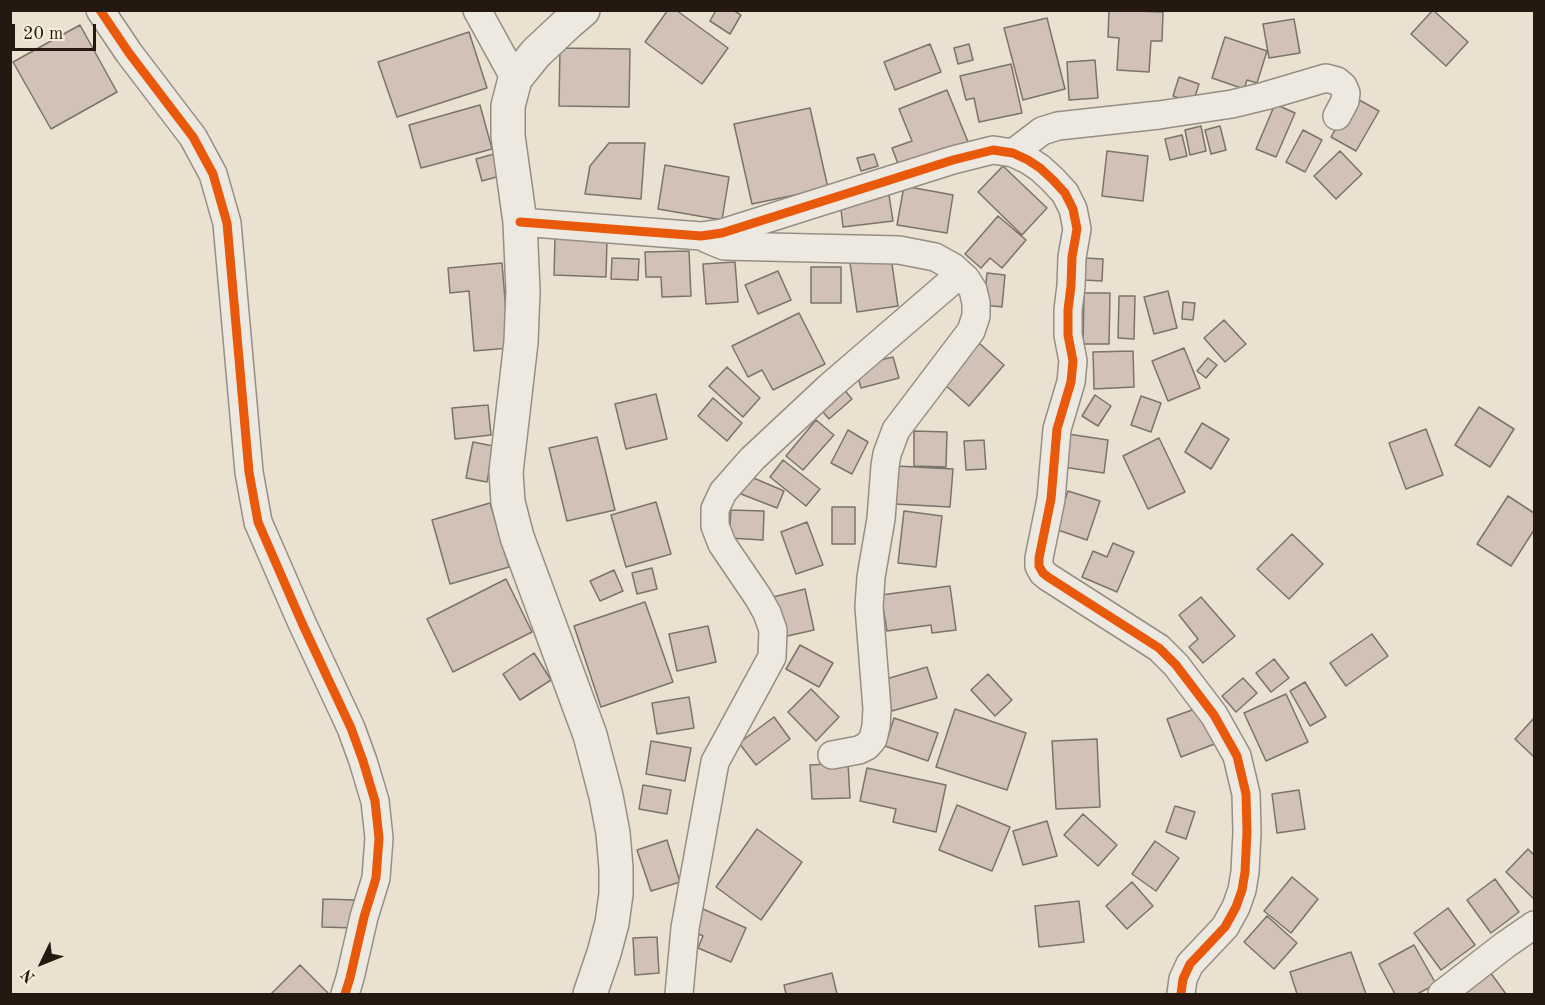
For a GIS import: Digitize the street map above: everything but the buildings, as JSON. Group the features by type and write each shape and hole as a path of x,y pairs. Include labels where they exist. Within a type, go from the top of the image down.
{"street":[{"path":"100,10 129,53 193,136 213,174 227,223 249,472 258,522 351,728 375,801 379,838 376,879 345,994"},
{"path":"477,10 515,79"},
{"path":"583,10 536,53 515,79 508,106 508,136 520,222 523,291 522,321 506,472 508,501 516,537 590,735 613,834 616,894 612,923 590,994"},
{"path":"1013,153 1042,131 1058,126 1232,104 1326,78 1337,81 1346,93 1345,101 1337,116"},
{"path":"520,222 701,236 722,233 953,160 993,150 1013,153 1040,168 1065,193 1073,209 1077,230 1072,257 1068,310 1068,335 1073,361 1071,382 1057,429 1051,499 1039,566 1048,577 1159,648 1176,665 1214,715 1237,756 1246,794 1245,872 1242,890 1225,927 1190,964 1183,980 1181,994"},
{"path":"701,236 724,246 899,250 935,257 966,279 973,290 976,316 971,331 896,430 887,454 869,607 877,709 876,726 873,739 867,746 859,750 832,755"},
{"path":"679,994 685,928 715,762 772,657 773,630 767,613 722,544 715,526 715,509 723,492 752,459 829,387 960,274"},
{"path":"1443,994 1534,925"}],"cycle path":[{"path":"100,10 129,53 193,137 213,174 227,223 249,472 258,522 351,728 375,801 379,838 376,878 345,994"},
{"path":"520,222 701,236 722,233 953,160 993,150 1013,153 1028,160 1040,168 1065,193 1073,209 1077,229 1072,257 1068,310 1068,335 1073,361 1071,382 1057,429 1051,499 1039,566 1048,577 1159,648 1176,665 1214,715 1237,756 1246,794 1247,832 1242,890 1225,927 1190,964 1183,979 1181,994"}]}
